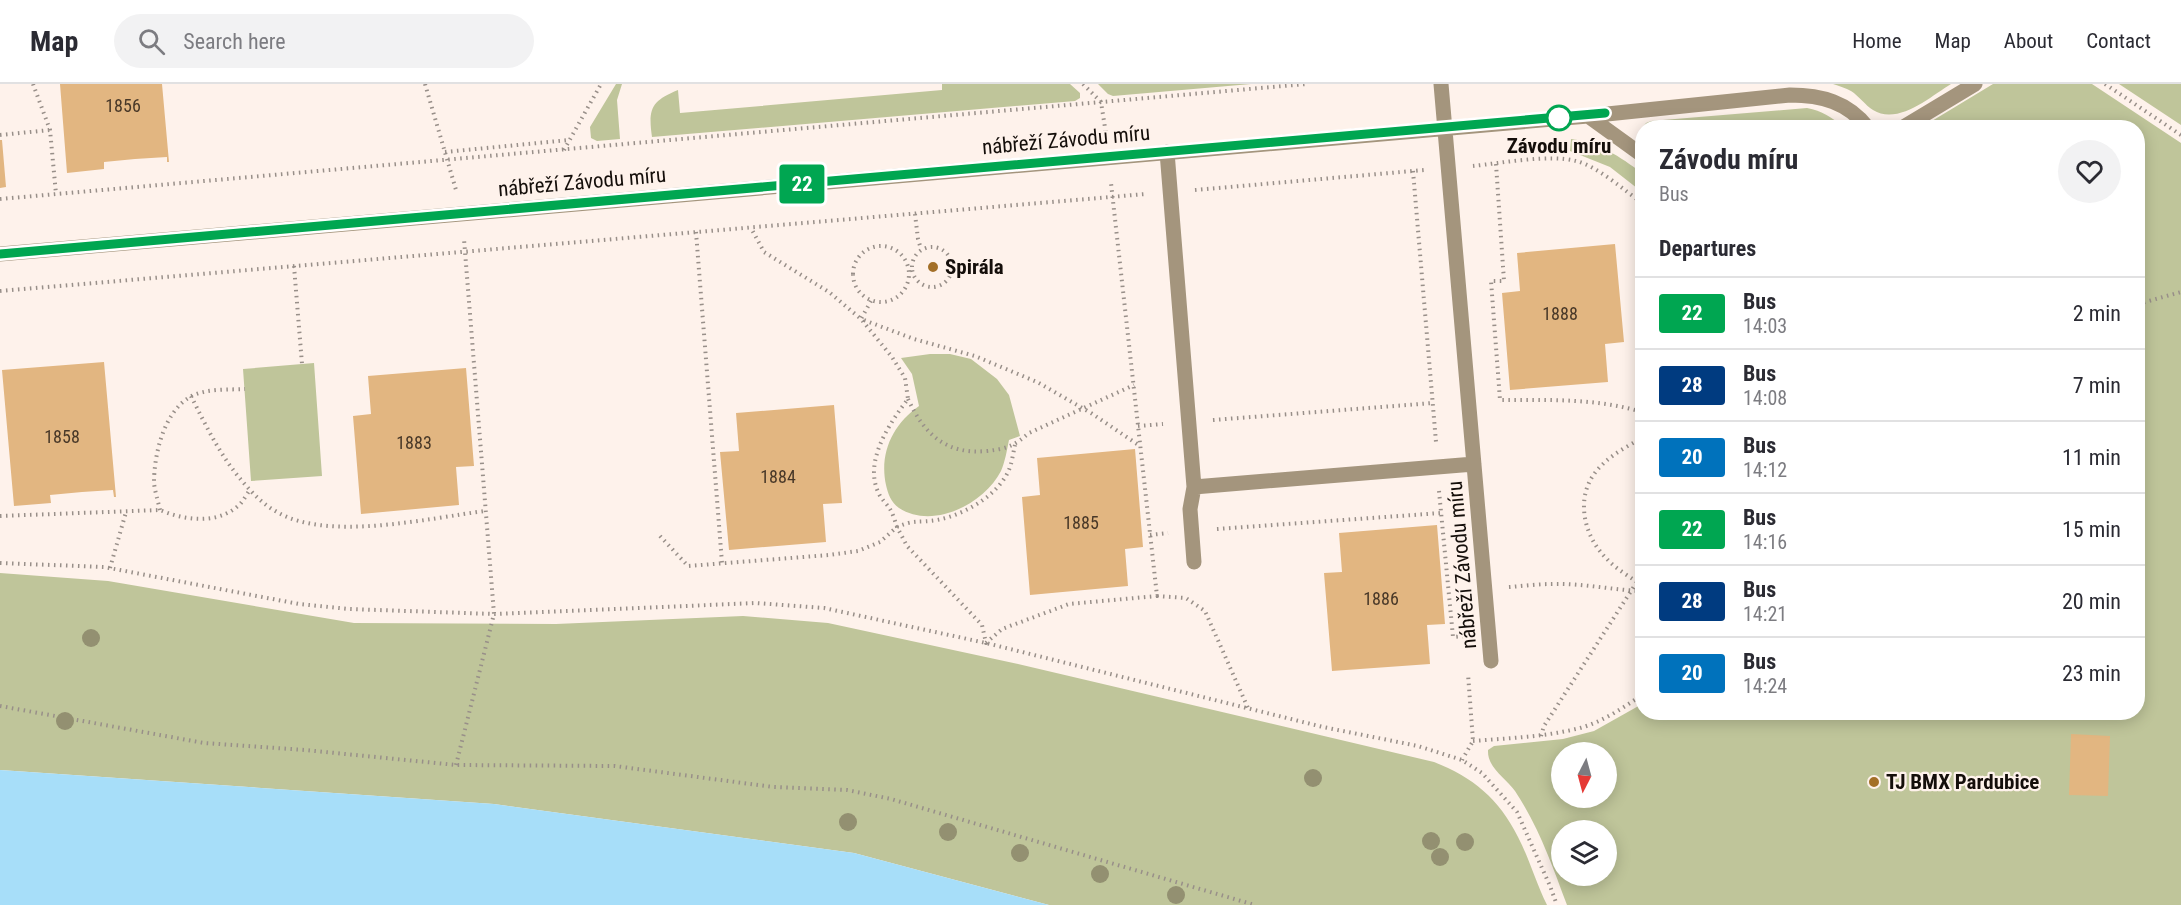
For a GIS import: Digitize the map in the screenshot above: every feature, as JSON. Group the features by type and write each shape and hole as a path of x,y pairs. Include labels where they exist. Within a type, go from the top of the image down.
{"street":[{"path":"1441,84 1444,128"},
{"path":"1739,84 1740,100"},
{"path":"1915,120 1975,84"},
{"name":"nábřeží Závodu míru","path":"0,254 1588,116 1790,95 1821,97 1840,104 1861,120"},
{"path":"1588,116 1635,150"},
{"name":"nábřeží Závodu míru","path":"1444,128 1491,661"},
{"name":"nábřeží Závodu míru","path":"1167,152 1194,487 1474,464"},
{"path":"1194,487 1190,509 1194,562"}],"path":[{"path":"33,84 50,130 56,195"},
{"path":"425,84 462,214 494,614 456,765"},
{"path":"564,150 601,84"},
{"path":"1083,84 1101,102 1109,157 1157,596"},
{"path":"0,200 1306,84"},
{"path":"2105,84 2181,135"},
{"path":"0,135 50,130"},
{"path":"445,152 569,140"},
{"path":"0,291 1559,159 1577,161 1597,171 1635,198"},
{"path":"1496,164 1504,281 1491,282 1500,400 1577,401 1618,404 1635,410"},
{"path":"915,214 921,249"},
{"path":"751,228 764,252 829,292 861,319 892,357 904,378 908,399 917,419 934,437 951,448 971,453 1015,445 1029,433 1134,385"},
{"path":"696,232 722,564"},
{"path":"911,271 905,258 894,248 873,247 861,254 854,266 853,280 860,293 871,301 889,302 902,294 907,287 911,271 913,259 921,249 933,246 946,251 953,263 951,276 941,286 928,287 918,281 911,271"},
{"path":"294,266 302,364"},
{"path":"2145,302 2181,292"},
{"path":"861,319 871,301"},
{"path":"861,319 914,339 975,356 1037,382 1140,447"},
{"path":"160,510 154,484 156,462 168,421 191,396 211,391 245,389"},
{"path":"191,396 222,454 250,490 278,513 316,525 362,527 485,511"},
{"path":"908,399 890,422 876,455 875,475 878,493 892,511 907,546 982,625 986,644"},
{"path":"1138,426 1433,403"},
{"path":"1635,442 1613,455 1599,468 1589,482 1583,513 1593,542 1607,560 1635,581"},
{"path":"660,536 688,566 858,551 880,542 897,527 912,520 933,520 956,516 988,497 1008,473 1015,445"},
{"path":"0,516 160,510 180,518 202,519 223,514 238,506 250,490"},
{"path":"110,568 126,512"},
{"path":"1150,535 1441,513"},
{"path":"0,563 110,568 299,604 349,609 494,614 756,603 824,608 986,644 1323,728 1418,746 1462,760 1482,773 1517,812 1557,905"},
{"path":"1485,588 1552,584 1635,591"},
{"path":"1541,736 1544,726 1635,585"},
{"path":"986,644 1002,629 1069,604 1157,596 1186,598 1205,611 1248,708"},
{"path":"1473,741 1541,736 1582,728 1619,711 1635,700"},
{"path":"0,706 204,743 305,750 456,765 615,766 773,787 847,790 891,799 1255,905"}],"green space":[{"path":"616,84 622,84 617,100 620,139 597,141 591,138 590,127"},
{"path":"942,84 1070,84 1080,93 1080,98 1075,101 652,137 653,107 662,98 678,90 680,113 942,90"},
{"path":"1098,84 1251,84 1113,96"},
{"path":"1833,84 1951,84 1914,108 1893,114 1883,114 1873,110 1851,91"},
{"name":"TJ BMX Pardubice","path":"1993,84 2092,84 2181,143 2181,905 1567,905 1560,886 1617,886 1617,820 1551,820 1551,864 1531,818 1515,791 1491,762 1488,750 1494,746 1563,739 1594,731 1635,708 1635,720 2145,720 2145,120 1934,120"},
{"path":"2119,84 2181,84 2181,125"},
{"path":"1807,108 1835,120 1663,120"},
{"path":"1571,139 1609,151 1635,168 1635,187 1610,167 1570,151"},
{"path":"950,354 971,359 997,379 1009,395 1020,436 1009,440 1001,471 983,494 956,510 942,515 927,516 912,514 894,503 889,495 884,473 887,451 895,430 919,406 912,374 901,358"},
{"path":"314,363 322,476 251,481 243,369"},
{"path":"0,573 108,581 354,623 556,624 743,616 828,623 1018,664 1434,762 1473,782 1502,811 1522,845 1547,905 1049,905 854,853 494,804 0,770"}],"water":[{"path":"0,770 494,804 854,853 1049,905 0,905"}],"building":[{"path":"60,84 162,84 169,162 167,162 167,157 104,162 104,169 67,173"},
{"path":"0,140 2,140 6,187 0,188"},
{"path":"1615,244 1624,342 1605,344 1608,382 1510,390 1502,293 1520,291 1517,253"},
{"path":"104,362 116,497 114,497 113,490 82,492 50,495 51,503 14,506 2,370"},
{"path":"466,368 474,466 456,467 459,505 361,514 353,416 371,414 368,376"},
{"path":"834,405 842,503 823,504 826,542 729,550 720,452 739,451 736,413"},
{"path":"1135,449 1143,547 1125,549 1128,586 1030,595 1022,497 1040,495 1037,458"},
{"path":"1437,525 1445,624 1427,625 1430,664 1332,671 1324,573 1342,572 1339,533"},
{"path":"2071,734 2110,736 2108,796 2069,795"}],"bus line":[{"name":"22","path":"0,254 1605,113"}],"place":[{"name":"Závodu míru","path":"1559,118"},
{"name":"Spirála","path":"933,267"},
{"name":"TJ BMX Pardubice","path":"1874,782"}]}
